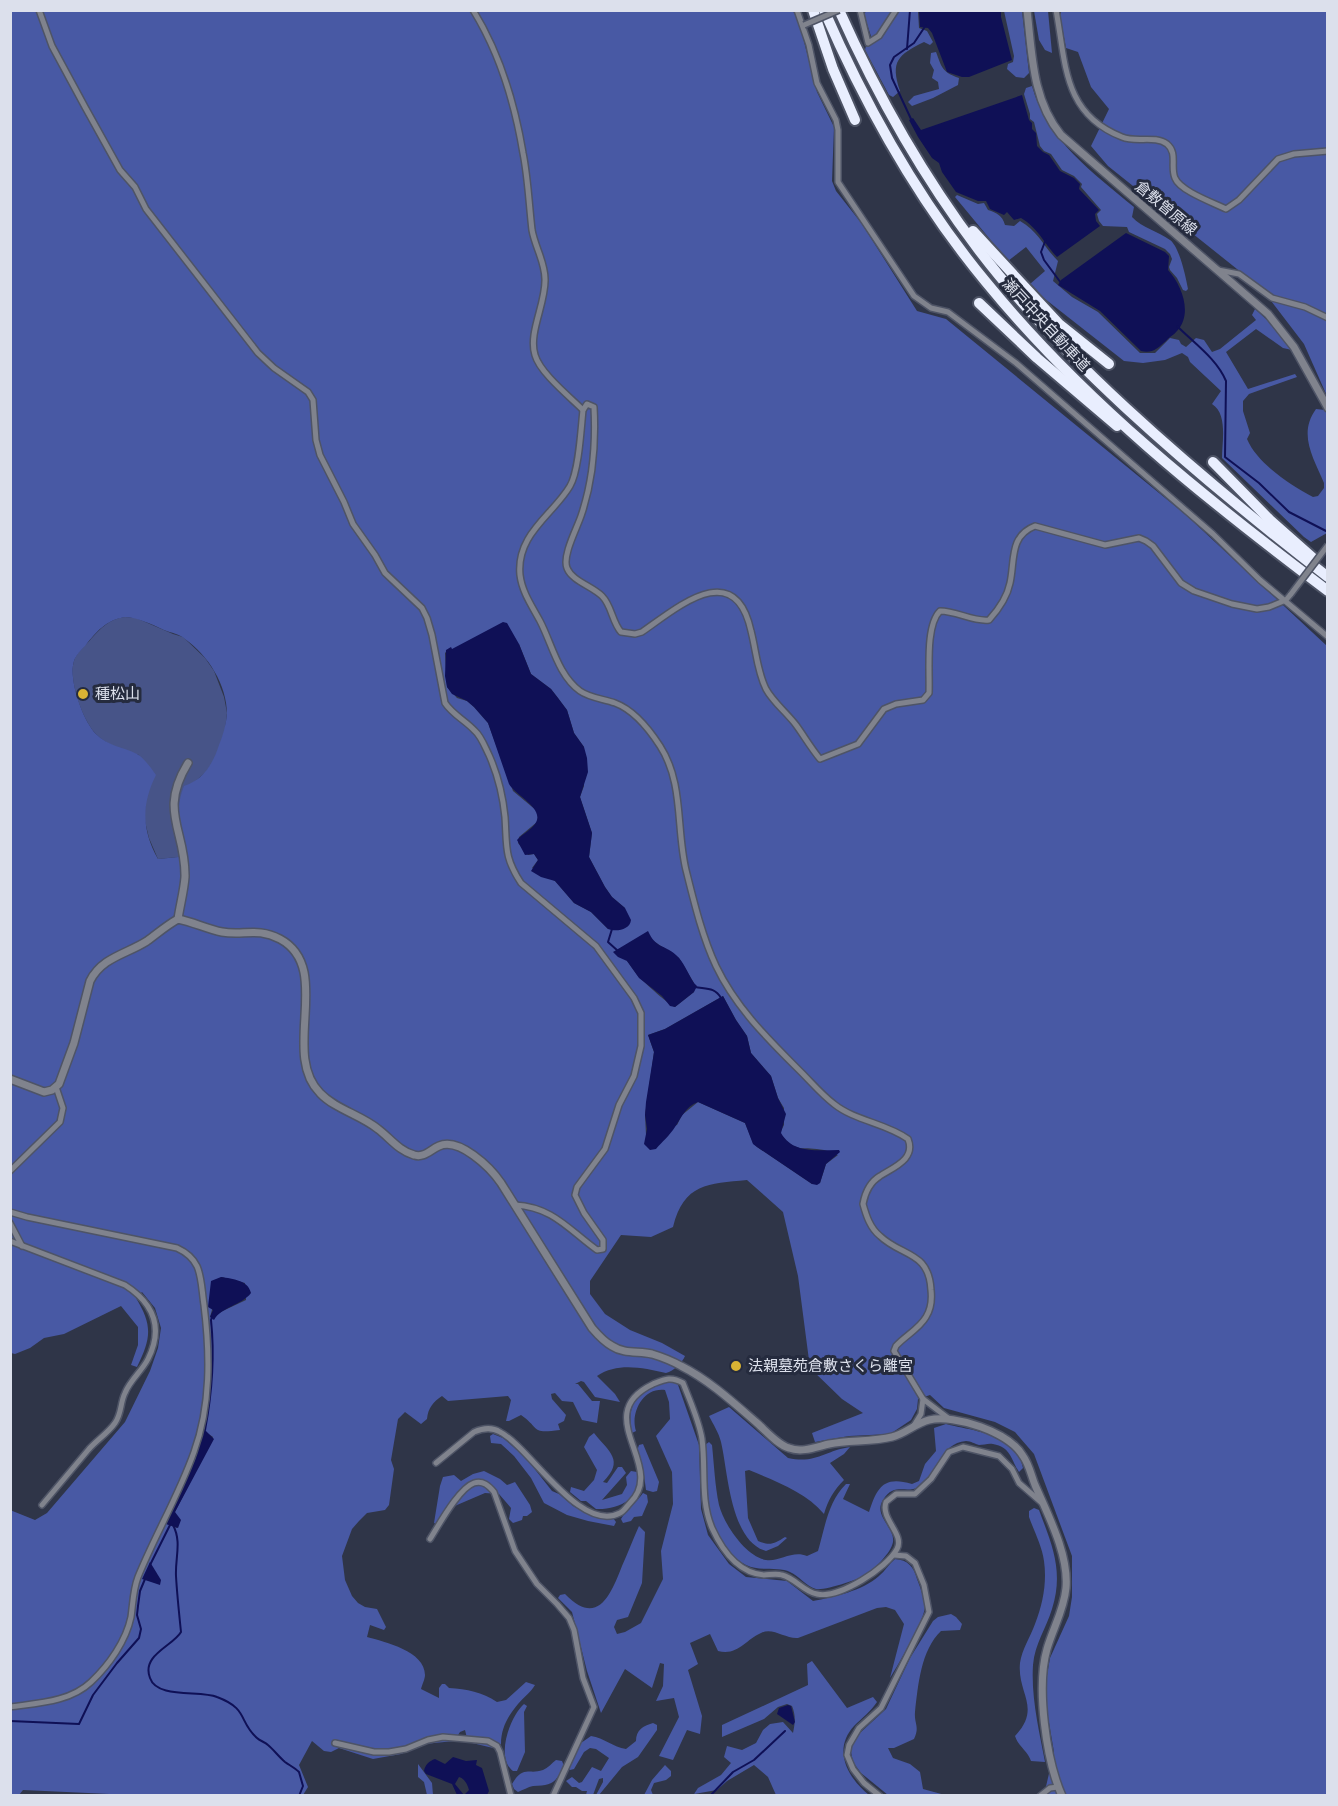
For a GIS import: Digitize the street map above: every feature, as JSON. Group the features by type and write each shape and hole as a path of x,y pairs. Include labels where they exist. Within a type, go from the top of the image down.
{"highway":[{"path":"813,10 833,69 855,120"},
{"name":"瀬戸中央自動車道","path":"824,10 849,66 882,130 927,202 1004,304 1052,356 1177,472 1328,591"},
{"name":"瀬戸中央自動車道","path":"839,10 881,97 918,162 938,193 1002,278 1071,354 1183,460 1229,499 1328,575"},
{"path":"938,193 1028,293 1059,324 1109,364"},
{"path":"979,303 1096,410 1177,472"},
{"path":"1214,462 1328,575"}],"street":[{"path":"39,10 52,46 74,87 120,170 135,187 146,209 258,352 274,368 309,392 313,400 316,440 320,455 345,502 353,524 385,573 422,608 432,635 445,702 450,711 477,732 489,755 500,789 505,816 505,843 508,858 520,883 596,946 630,992 641,1013 641,1046 634,1076 619,1106 605,1149 577,1187 575,1195 578,1204 603,1240 605,1247 600,1251 597,1250 556,1217 527,1206 515,1205"},
{"path":"473,10 495,57 512,104 523,152 533,233 545,273 546,288 533,342 535,356 542,368 583,410"},
{"path":"797,10 804,26 817,83 836,120 838,182 914,296 931,308 948,312 1016,363 1213,534 1260,580 1328,637"},
{"path":"804,26 839,10"},
{"path":"860,10 868,43 879,36 896,10"},
{"name":"倉敷曽原線","path":"1027,10 1039,95 1053,125 1061,135 1254,301 1282,330 1307,367 1328,408"},
{"path":"1057,11 1067,71 1073,93 1084,112 1100,126 1122,137 1135,141 1165,142 1171,148 1174,156 1175,178 1181,186 1190,191 1226,209 1239,200 1278,159 1294,154 1328,151"},
{"path":"1218,270 1239,274 1272,298 1305,307 1328,318"},
{"path":"948,1418 922,1399 894,1351 896,1346 927,1316 931,1298 928,1272 917,1258 878,1236 868,1220 863,1204 869,1187 879,1176 902,1163 909,1154 911,1146 908,1139 835,1105 763,1035 738,1003 716,966 707,942 685,862 677,791 667,759 641,721 625,708 581,692 570,682 528,600 520,577 520,566 526,544 539,522 571,485 583,410 588,404 594,407 594,453 584,505 566,558 568,571 605,598 621,632 635,634 642,632 689,599 704,593 720,592 734,596 741,603 747,617 766,690 796,725 820,759 858,744 884,709 896,704 923,700 929,693 932,628 935,617 940,611 950,611 981,621 989,620 1001,607 1006,595 1017,540 1026,529 1035,526 1105,545 1139,538 1152,546 1181,583 1194,591 1232,604 1257,609 1286,600 1328,545"},
{"path":"178,919 185,876 183,852 173,814 177,784 188,763"},
{"path":"10,1079 40,1091 56,1088 68,1064 94,973 100,966 117,955 146,941 178,919 224,933 255,931 274,936 287,944 301,958 304,968 307,1065 321,1095 363,1118 402,1150 412,1155 420,1156 440,1145 450,1143 484,1162 495,1174 592,1328 605,1341 620,1350 650,1354 691,1371 788,1448 800,1450 831,1444 875,1440 895,1436 928,1420 948,1418 998,1435 1018,1449 1024,1457 1064,1558 1066,1573 1064,1600 1058,1622 1047,1647 1042,1672 1043,1704 1050,1751 1062,1796"},
{"path":"10,1171 60,1122 63,1108 56,1088"},
{"path":"10,1212 177,1248 187,1253 197,1263 209,1342 208,1381 203,1421 195,1451 137,1580 126,1635 99,1672 81,1690 60,1699 10,1707"},
{"path":"10,1223 22,1246"},
{"path":"10,1241 125,1285 138,1293 148,1304 155,1320 155,1339 148,1359 124,1394 122,1409 115,1423 91,1447 42,1505"},
{"path":"683,1383 691,1371"},
{"path":"436,1463 474,1432 491,1429 505,1435 560,1490 584,1509 606,1515 620,1513 635,1498 641,1485 639,1464 627,1427 626,1415 629,1403 636,1394 666,1378 676,1379 683,1383 701,1436 705,1508 715,1533 730,1558 745,1569 762,1575 781,1575 810,1592 820,1595 868,1578 892,1555 898,1545 898,1539 885,1513 886,1502 896,1494 915,1494 931,1479 950,1452 963,1447 999,1456 1012,1469 1019,1483 1043,1504"},
{"path":"912,1428 921,1414 922,1399"},
{"path":"430,1539 468,1486 475,1482 488,1485 494,1492 521,1561 537,1584 569,1618 574,1630 583,1678 594,1707 554,1796"},
{"path":"880,1796 864,1783 853,1769 847,1755 849,1745 859,1728 881,1708 929,1612 924,1585 915,1563 906,1556 892,1555"},
{"path":"335,1743 374,1752 389,1752 443,1737 488,1741 497,1746 501,1752 511,1796"},
{"path":"1040,1796 1050,1788 1058,1786"}],"shaded area":[{"path":"1062,10 1327,11 1327,396 1304,344 1262,289 1108,166 1091,146 1109,109 1091,87 1078,52 1066,48 1060,15"},
{"path":"11,11 793,11 799,22 817,92 834,127 832,181 836,191 862,224 917,311 946,319 1186,515 1327,646 1327,1795 1044,1795 1054,1752 1047,1711 1046,1681 1050,1658 1069,1616 1072,1597 1072,1556 1034,1454 1015,1432 995,1422 944,1408 930,1395 918,1399 917,1409 911,1420 890,1434 849,1436 815,1442 812,1433 863,1413 842,1399 810,1368 798,1276 783,1212 747,1180 700,1188 684,1202 673,1227 651,1237 621,1235 590,1281 590,1294 605,1314 630,1330 662,1343 685,1356 677,1366 666,1373 640,1368 622,1368 597,1376 620,1402 595,1397 584,1382 575,1384 578,1384 592,1401 600,1401 597,1423 582,1420 573,1402 562,1401 555,1393 551,1394 552,1399 566,1415 564,1421 558,1424 560,1430 540,1431 521,1415 506,1421 511,1400 508,1396 448,1401 442,1396 432,1406 427,1419 421,1424 405,1412 398,1419 391,1460 394,1469 389,1505 385,1510 367,1513 352,1529 342,1556 345,1580 358,1603 377,1609 386,1627 384,1630 370,1625 367,1637 403,1649 418,1660 425,1675 421,1689 439,1698 439,1688 445,1684 449,1688 480,1693 497,1702 506,1700 526,1682 535,1685 508,1718 502,1733 501,1744 493,1748 468,1742 465,1730 460,1732 454,1741 425,1744 401,1754 373,1759 339,1748 331,1752 324,1751 312,1741 299,1765 308,1787 303,1795 131,1795 23,1790 19,1795 11,1795 10,1510 35,1520 47,1513 125,1422 150,1371 158,1348 161,1328 155,1308 142,1292 136,1298 145,1317 148,1332 145,1348 137,1367 131,1365 138,1345 138,1327 121,1306 64,1334 44,1338 30,1348 15,1354 11,1353","holes":["125,617 140,620 183,637 208,662 224,692 227,718 217,752 202,775 184,786 179,805 188,856 158,859 149,838 145,817 148,797 156,775 140,756 111,744 96,734 86,720 75,689 73,678 75,659 97,631","519,644 531,674 551,689 567,710 574,733 584,747 584,786 580,797 592,833 589,857 612,897 625,908 608,929 591,912 574,903 555,881 532,868 538,860 534,854 528,855 518,843 519,837 537,822 537,811 513,791 488,723 474,707 467,701 457,698 447,687 445,653","652,940 679,958 694,983 694,992 675,1007 638,976 627,961","723,996 747,1036 751,1053 771,1076 784,1108 784,1125 780,1133 785,1140 795,1147 824,1150 838,1155 826,1164 820,1183 812,1184 757,1147 745,1123 698,1102 682,1115 677,1125 646,1135 645,1115 654,1052 648,1035 665,1029","221,1277 245,1283 246,1300 210,1317","207,1433 213,1437 175,1512 177,1528 167,1524"]},
{"path":"866,11 918,11 919,28 927,31 933,42 930,45 924,42 902,55 898,60 896,73 900,91 893,97 889,95 865,50 866,46 873,42 864,15"},
{"path":"919,11 1001,11 1012,60 969,77 947,72 932,33 928,28 920,27"},
{"path":"1004,11 1022,11 1029,73 1024,78 1016,77 1007,69 1008,64 1013,62 1014,56"},
{"path":"1034,11 1048,11 1052,53 1045,50 1039,40"},
{"path":"936,52 943,69 959,78 958,85 912,106 908,102 914,96 939,89 938,82 932,78 934,70 930,63 931,53"},
{"path":"1032,86 1048,123 1073,154 1134,207 1132,217 1136,221 1173,243 1184,270 1188,289 1186,291 1170,270 1172,259 1165,249 1129,232 1127,227 1103,226 1097,214 1101,210 1081,187 1082,184 1074,176 1062,170 1051,154 1040,146 1024,94 1026,88"},
{"path":"1022,95 1032,129 1036,133 1037,146 1049,155 1060,171 1080,184 1079,189 1099,210 1095,214 1100,226 1057,257 1037,231 1021,218 1014,220 1007,212 1004,215 990,209 986,201 978,201 956,192 909,120 913,118 921,130"},
{"path":"957,195 978,204 984,203 988,210 1001,217 1005,225 1014,226 1020,221 1032,230 1058,261 1053,281 1072,297 1098,312 1140,353 1155,353 1170,338 1179,340 1186,347 1196,338 1204,340 1212,352 1220,349 1256,320 1252,315 1255,309 1292,350 1283,348 1256,329 1226,352 1248,389 1295,374 1297,377 1249,394 1243,401 1243,411 1250,433 1247,439 1258,456 1275,473 1313,497 1318,496 1324,488 1324,483 1309,446 1308,427 1316,409 1325,410 1328,416 1327,533 1311,542 1304,537 1222,458 1222,421 1220,414 1212,404 1221,391 1190,362 1188,357 1182,353 1165,360 1143,363 1124,361 1040,295 1030,284 1045,271 1026,247 1008,261 955,197"},
{"path":"1126,233 1169,256 1168,270 1178,283 1184,300 1182,324 1160,346 1148,352 1141,351 1100,311 1058,285 1061,280"},
{"path":"125,617 136,618 183,637 205,658 214,671 224,697 227,713 225,730 215,759 206,772 193,783 179,823 188,856 158,859 149,838 144,817 147,791 139,755 111,745 97,735 82,711 75,689 73,669 77,655 106,625"},
{"path":"503,622 507,623 519,644 531,674 551,689 567,710 574,733 584,747 588,772 580,797 592,833 589,857 605,887 612,897 625,908 631,920 628,926 622,929 608,929 591,912 574,903 555,881 531,871 538,860 534,854 525,855 517,840 535,824 537,813 509,784 488,723 474,707 452,694 447,687 446,650"},
{"path":"648,931 657,944 679,958 697,986 694,992 675,1007 670,1006 662,996 639,978 627,961 613,952"},
{"path":"723,996 747,1036 751,1053 771,1076 786,1114 781,1133 786,1140 799,1148 839,1150 840,1152 826,1164 820,1183 817,1185 812,1184 753,1144 745,1123 698,1102 687,1109 671,1133 656,1149 650,1150 644,1144 647,1129 646,1102 654,1052 648,1035 665,1029"},
{"path":"221,1277 247,1285 251,1293 221,1312 214,1320 210,1317 213,1310 208,1307 211,1281"},
{"path":"668,1381 677,1382 699,1445 701,1509 708,1535 729,1564 746,1577 787,1581 813,1601 864,1586 879,1576 895,1559 900,1560 910,1565 914,1571 925,1606 916,1632 890,1678 904,1624 895,1610 886,1607 877,1608 798,1638 770,1631 761,1633 731,1651 718,1651 710,1634 690,1643 698,1664 688,1670 702,1716 700,1734 687,1730 673,1760 659,1756 679,1717 674,1698 656,1701 663,1686 664,1664 660,1663 652,1688 625,1669 601,1713 587,1671 572,1612 558,1598 565,1594 576,1604 586,1608 602,1603 613,1587 639,1526 645,1532 642,1583 628,1617 617,1620 614,1627 617,1634 641,1623 663,1579 661,1551 673,1504 672,1472 656,1436 670,1419 669,1402 665,1390 650,1393 640,1403 635,1417 636,1431 632,1433 631,1412 637,1399 650,1389"},
{"path":"729,1407 788,1458 813,1458 850,1447 830,1463 844,1480 832,1495 824,1514 808,1499 790,1488 749,1470 745,1471 748,1518 758,1541 772,1544 787,1538 778,1546 766,1551 754,1545 738,1520 720,1439 709,1416"},
{"path":"946,1424 1002,1440 1012,1446 1023,1468 1019,1472 1007,1451 999,1446 979,1445 966,1441 950,1447 919,1487 891,1491 883,1500 882,1516 891,1531 893,1542 883,1560 863,1576 834,1586 816,1589 786,1570 746,1565 731,1554 715,1528 706,1493 705,1445 709,1442 712,1445 719,1505 726,1521 743,1546 758,1557 771,1560 796,1554 807,1556 818,1551 831,1507 846,1484 850,1484 843,1499 869,1512 878,1490 883,1486 894,1481 912,1484 919,1481 925,1464 936,1451 934,1428"},
{"path":"204,1429 214,1439 175,1512 181,1520 178,1528 166,1524 195,1460"},
{"path":"594,1433 609,1451 614,1462 610,1474 603,1482 607,1483 618,1467 622,1467 626,1473 602,1500 622,1494 627,1485 626,1477 631,1471 637,1472 637,1489 628,1501 621,1505 596,1509 570,1492 571,1487 584,1491 594,1480 597,1470 584,1447"},
{"path":"493,1434 503,1438 526,1458 552,1491 573,1506 590,1514 613,1518 616,1522 614,1526 567,1515 544,1503 531,1478 514,1456 501,1444 491,1443 490,1436"},
{"path":"643,1444 659,1482 657,1491 646,1490 637,1451 639,1445"},
{"path":"484,1471 507,1485 515,1482 532,1512 523,1516 522,1520 513,1523 509,1519 511,1508 499,1494 485,1493 446,1511 436,1524 434,1523 443,1477 454,1475 461,1481"},
{"path":"643,1493 647,1495 648,1502 642,1516 634,1517 631,1521 623,1523 621,1519 623,1516"},
{"path":"1034,1508 1039,1510 1057,1570 1057,1582 1050,1616 1036,1650 1033,1665 1034,1702 1045,1762 1031,1761 1015,1736 1023,1726 1028,1708 1020,1674 1020,1663 1038,1616 1045,1585 1043,1555 1029,1517 1029,1511"},
{"path":"150,1562 161,1580 160,1585 142,1579"},
{"path":"951,1614 962,1624 960,1630 941,1631 929,1648 919,1680 915,1712 917,1731 914,1739 894,1748 888,1748 893,1758 910,1764 920,1772 923,1789 945,1795 888,1795 861,1773 853,1762 851,1752 853,1742 886,1709 910,1658 933,1621 938,1617"},
{"path":"812,1661 847,1708 873,1697 877,1702 847,1735 844,1745 845,1763 849,1772 869,1795 776,1795 768,1777 754,1765 727,1781 717,1790 694,1794 698,1788 721,1775 731,1763 724,1757 727,1746 742,1750 756,1743 763,1730 770,1724 783,1722 793,1733 794,1713 792,1706 787,1704 778,1707 764,1719 722,1737 722,1725 808,1685 807,1664"},
{"path":"524,1704 527,1706 524,1712 525,1752 517,1771 513,1771 505,1757 506,1737 514,1718"},
{"path":"791,1706 795,1722 793,1725 777,1714 779,1708"},
{"path":"653,1723 657,1725 657,1730 638,1757 622,1767 599,1795 596,1795 603,1778 599,1779 593,1795 586,1795 587,1791 572,1787 566,1781 572,1777 579,1783 582,1782 592,1767 601,1771 609,1758 596,1749 590,1748 584,1752 574,1769 568,1768 581,1743 591,1736 626,1749 636,1741 641,1729"},
{"path":"453,1757 466,1761 477,1760 476,1765 482,1768 489,1791 487,1795 464,1795 457,1795 452,1784 426,1774 424,1771 425,1767 435,1759 445,1764","holes":["459,1777 466,1782 469,1790 464,1795 455,1784"]},
{"path":"556,1760 562,1761 564,1766 552,1782 531,1786 518,1792 514,1789 512,1784 520,1774 543,1770"},
{"path":"418,1764 432,1783 433,1795 427,1795 424,1782 418,1777"},
{"path":"665,1765 671,1771 671,1776 654,1783 651,1790 653,1795 644,1795 652,1780"}],"waterway":[{"path":"907,49 910,10"},
{"path":"911,119 892,78 890,65 894,57 914,43 926,25"},
{"path":"1046,239 1041,252 1044,260 1061,283"},
{"path":"1177,326 1211,358 1226,381 1225,457 1259,483 1289,512 1326,531"},
{"path":"612,929 608,942 618,951"},
{"path":"695,987 713,990 721,998"},
{"path":"205,1430 212,1375 212,1317"},
{"path":"150,1565 170,1525"},
{"path":"173,1525 178,1544 176,1576 181,1632 154,1657 148,1670 150,1678 154,1685 161,1689 210,1695 234,1706 251,1732 299,1772 303,1786 299,1796"},
{"path":"10,1721 79,1724 93,1695 139,1638 141,1629 137,1615 140,1591 145,1579"},
{"path":"710,1796 733,1772 754,1760 785,1731"}],"place":[{"name":"種松山","path":"83,694"},
{"name":"法親墓苑倉敷さくら離宮","path":"736,1366"}]}
